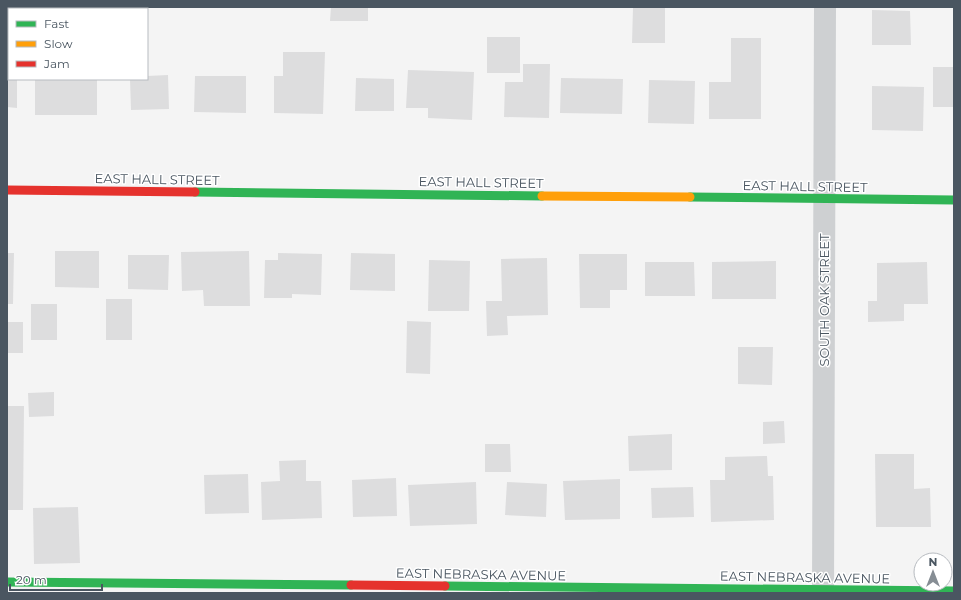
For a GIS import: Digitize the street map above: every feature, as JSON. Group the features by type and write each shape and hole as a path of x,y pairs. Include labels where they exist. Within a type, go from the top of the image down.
{"street":[{"name":"SOUTH OAK STREET","path":"823,591 825,7"},
{"name":"EAST HALL STREET","path":"7,190 954,200"},
{"name":"EAST NEBRASKA AVENUE","path":"7,582 823,591 954,591"}],"building":[{"path":"331,7 368,7 368,21 330,21"},
{"path":"633,8 665,8 665,43 632,43"},
{"path":"872,10 910,11 911,45 872,45"},
{"path":"487,37 520,37 520,73 487,73"},
{"path":"731,38 761,38 761,119 709,119 709,82 731,82"},
{"path":"283,52 325,52 323,114 274,113 274,76 283,76"},
{"path":"523,64 550,64 549,118 504,117 505,82 523,82"},
{"path":"933,67 954,67 954,107 933,107"},
{"path":"408,70 474,72 472,120 428,118 428,108 406,108"},
{"path":"8,75 8,80 17,80 17,108 7,107"},
{"path":"168,75 169,109 131,110 130,80 148,80 148,76"},
{"path":"195,76 246,76 246,113 194,112"},
{"path":"356,78 394,79 394,111 355,111"},
{"path":"561,78 623,79 622,114 560,113"},
{"path":"35,80 97,80 97,115 35,115"},
{"path":"649,80 695,81 694,124 648,123"},
{"path":"872,86 924,87 923,131 872,130"},
{"path":"55,251 99,251 99,288 55,287"},
{"path":"249,251 250,306 204,306 203,290 182,291 181,252"},
{"path":"7,253 14,253 13,304 7,304"},
{"path":"278,253 322,254 321,295 292,294 292,298 264,298 265,260 278,260"},
{"path":"351,253 395,254 395,291 350,290"},
{"path":"579,254 627,254 627,290 610,290 610,308 580,308"},
{"path":"128,255 169,255 168,290 128,289"},
{"path":"547,258 548,315 507,316 508,335 487,336 486,301 502,301 501,259"},
{"path":"429,260 470,261 469,311 428,311"},
{"path":"776,261 776,299 712,299 712,262"},
{"path":"645,262 694,262 695,296 645,296"},
{"path":"927,262 928,304 904,304 904,321 868,322 868,301 877,301 877,263"},
{"path":"106,299 132,299 132,340 106,340"},
{"path":"31,304 57,304 57,340 31,340"},
{"path":"407,321 431,322 430,374 406,373"},
{"path":"7,322 23,322 23,353 7,353"},
{"path":"738,347 773,347 772,385 738,384"},
{"path":"54,392 54,416 29,417 28,393"},
{"path":"7,406 24,406 23,510 7,510"},
{"path":"784,421 785,443 763,444 763,422"},
{"path":"672,434 672,470 629,471 628,436"},
{"path":"485,444 510,444 511,472 485,472"},
{"path":"875,454 914,454 914,489 930,488 931,527 876,527"},
{"path":"767,456 768,476 773,476 774,520 711,522 710,480 725,480 725,457"},
{"path":"306,460 306,481 321,481 322,518 262,520 261,482 280,481 279,461"},
{"path":"248,474 249,513 205,514 204,475"},
{"path":"396,478 397,516 353,517 352,480"},
{"path":"620,479 620,519 565,520 563,481"},
{"path":"476,482 477,524 410,526 408,485"},
{"path":"507,482 547,484 546,517 505,515"},
{"path":"693,487 694,517 652,518 651,488"},
{"path":"78,507 80,563 34,564 33,508"}],"traffic: fast":[{"path":"195,192 542,196"},
{"path":"690,197 954,200"},
{"path":"7,582 351,585"},
{"path":"445,586 954,591"}],"traffic: slow":[{"path":"542,196 690,197"}],"traffic: jam":[{"path":"7,190 195,192"},
{"path":"351,585 445,586"}]}
